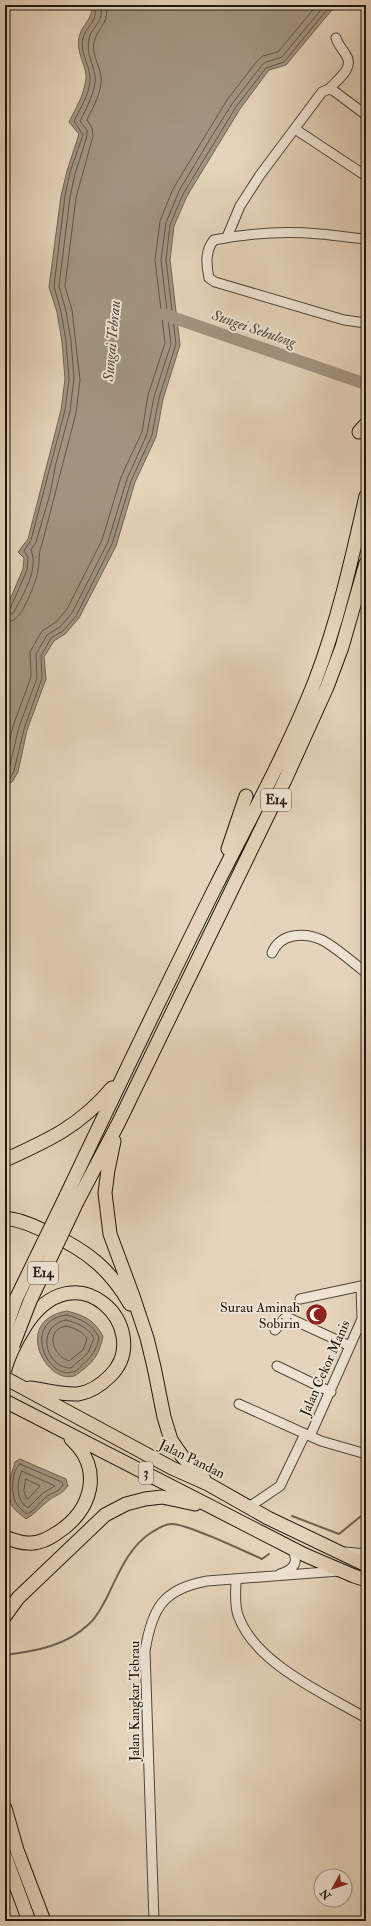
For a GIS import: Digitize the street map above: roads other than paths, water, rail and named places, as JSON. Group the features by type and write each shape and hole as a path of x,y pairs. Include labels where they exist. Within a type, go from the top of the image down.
{"highway":[{"name":"E14","path":"13,1346 124,1072 274,773 315,679 341,598 354,551 366,496"},
{"name":"E14","path":"5,1330 16,1299 72,1199 119,1122 286,780 327,687 342,647 366,563"},
{"path":"216,887 246,796"},
{"path":"5,1160 76,1124 100,1103 124,1072"},
{"path":"119,1122 108,1170 105,1193 110,1234 147,1338 164,1417 171,1440 182,1456 208,1484"},
{"path":"5,1218 32,1225 79,1248 95,1260 124,1294 147,1338"},
{"path":"5,1369 13,1346 31,1317 42,1305 55,1296 67,1293 76,1293 95,1298 104,1304 118,1320 124,1343 120,1364 105,1381 86,1392 67,1394 21,1387"},
{"name":"Jalan Pandan","path":"5,1378 172,1468 208,1484 258,1501 336,1551 364,1561"},
{"name":"3","path":"5,1401 292,1548 357,1577"},
{"path":"5,1537 28,1544 47,1539 71,1522 85,1504 89,1494 90,1481 86,1457 81,1448 62,1431"},
{"path":"5,1616 18,1598 61,1555 105,1515 126,1504 145,1499 162,1497 183,1500 229,1515"},
{"path":"5,1808 17,1850 44,1921"},
{"path":"5,1856 29,1921"}],"street":[{"path":"227,237 240,206 260,175 322,92 329,89 348,69 347,56 339,47 336,38"},
{"path":"329,89 366,114"},
{"path":"295,129 366,176"},
{"path":"366,239 321,234 262,232 227,237 214,240 208,246 207,269 209,278 215,282 344,320 366,323"},
{"path":"272,953 279,943 287,937 306,935 322,940 366,973"},
{"path":"300,1299 364,1286"},
{"name":"Jalan Cekor Manis","path":"258,1501 280,1486 331,1392 363,1313 364,1286"},
{"path":"275,1330 285,1318 289,1318 350,1346"},
{"path":"277,1366 331,1392"},
{"path":"239,1404 307,1435 366,1454"},
{"name":"Jalan Kangkar Tebrau","path":"273,1576 285,1572 296,1562 296,1556 292,1548"},
{"name":"Jalan Kangkar Tebrau","path":"154,1921 145,1651 149,1627 155,1612 178,1588 207,1580 273,1576 357,1577"},
{"path":"236,1579 235,1604 238,1616 253,1642 282,1669 366,1718"}],"water":[{"name":"Sungai Tebrau","path":"83,5 336,5 286,65 269,70 240,109 187,196 174,226 170,260 180,345 163,399 156,437 135,482 116,546 79,618 65,634 54,641 44,657 46,679 27,730 18,772 12,782 5,784 5,611 23,569 24,558 18,552 28,539 61,410 65,379 62,342 57,312 49,287 61,196 67,171 79,134 69,122 82,96 86,79 79,40 81,31 92,10"},
{"path":"67,1311 88,1319 96,1326 103,1336 99,1350 94,1358 88,1366 74,1376 64,1376 54,1371 45,1362 39,1351 37,1338 41,1327 50,1317"},
{"path":"20,1459 66,1479 68,1486 63,1492 48,1501 26,1519 13,1508 9,1495 9,1484 13,1467 15,1462"}],"waterway":[{"name":"Sungei Sebulong","path":"163,314 366,384"},
{"path":"292,1516 339,1534 366,1512"},
{"path":"5,1655 28,1652 50,1646 71,1638 80,1631 97,1615 124,1562 136,1545 152,1532 169,1524 188,1528 215,1538 262,1559 269,1554"}],"place":[{"name":"Surau Aminah Sobirin","path":"316,1315"}]}
